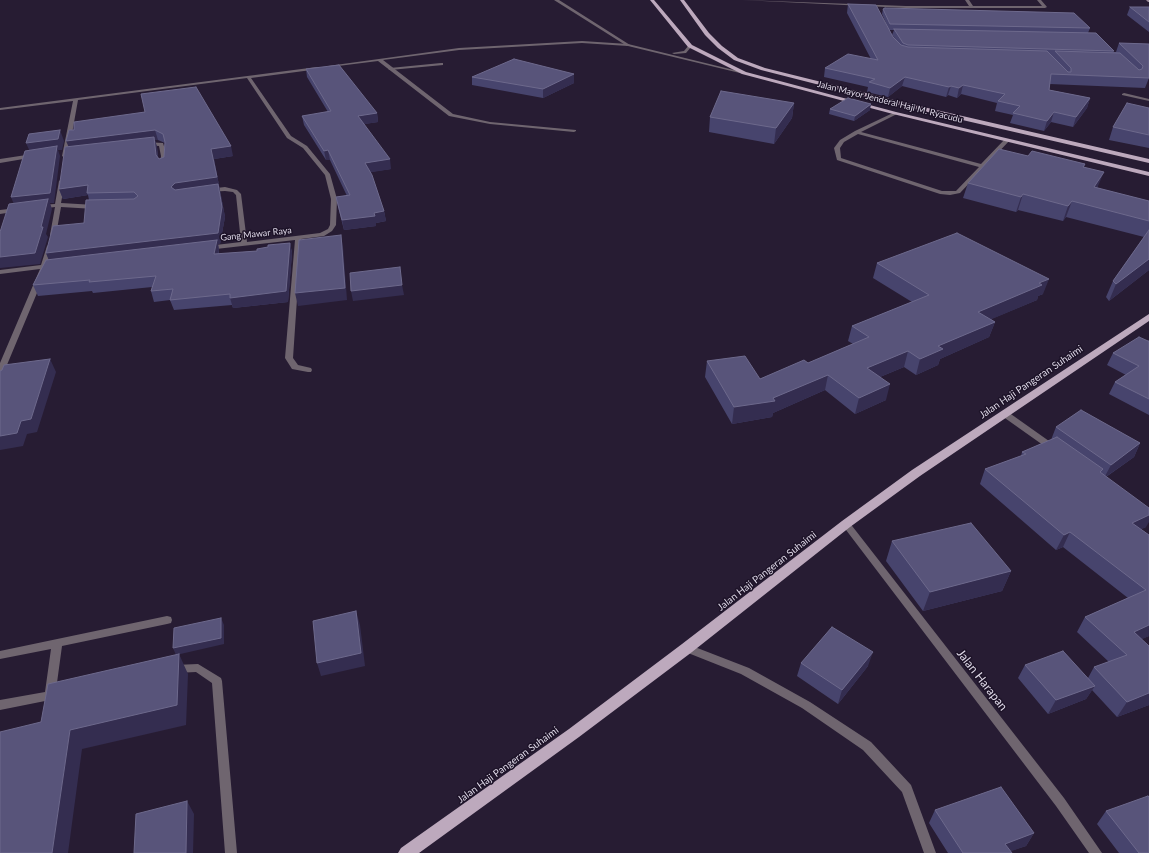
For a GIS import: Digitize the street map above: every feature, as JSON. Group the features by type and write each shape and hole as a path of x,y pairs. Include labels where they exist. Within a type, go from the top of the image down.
{"main road":[{"name":"Jalan Mayor Jenderal Haji M. Ryacudu","path":"652,0 690,46 744,73 895,113 1149,174"},
{"name":"Jalan Mayor Jenderal Haji M. Ryacudu","path":"682,0 707,34 720,47 736,59 763,69 906,105 1149,161"},
{"path":"895,113 906,105"},
{"name":"Jalan Haji Pangeran Suhaimi","path":"406,853 574,734 846,524 1149,317"}],"street":[{"path":"556,0 628,45"},
{"path":"744,0 906,7 1045,7 1039,0"},
{"path":"902,0 906,7"},
{"path":"967,0 972,7"},
{"path":"879,12 1004,12"},
{"path":"0,109 459,49 554,42 598,42 628,45 744,73"},
{"path":"670,54 685,52 690,46"},
{"path":"380,60 451,115 483,122 574,131"},
{"path":"390,69 441,64"},
{"name":"Gang Mawar Raya","path":"198,249 322,235 330,230 333,225 334,199 328,175 305,147 289,137 248,77"},
{"path":"1124,94 1149,100"},
{"path":"64,166 65,153 76,99"},
{"path":"895,113 842,141 837,148 839,159 942,193 958,192 1007,140"},
{"path":"857,132 983,166"},
{"path":"138,145 161,144 164,156 163,165"},
{"path":"58,153 73,153"},
{"path":"0,161 37,156"},
{"path":"0,372 44,267 54,230 63,173"},
{"path":"200,192 225,189 234,191 239,195 244,244"},
{"path":"36,208 59,205 104,207"},
{"path":"0,212 22,209"},
{"path":"298,238 289,358 295,367 308,370"},
{"path":"0,272 59,265"},
{"path":"1005,414 1062,455"},
{"name":"Jalan Harapan","path":"846,524 1055,796 1096,853"},
{"path":"0,655 167,620"},
{"path":"50,696 57,643"},
{"path":"687,648 745,671 806,705 867,746 907,789 930,853"},
{"path":"164,671 198,668 217,681 231,853"},
{"path":"0,705 65,693"}],"building":[{"path":"848,4 876,5 893,37 901,45 908,47 1047,51 1068,72 1071,72 1071,68 1055,51 1120,53 1139,70 1142,69 1143,66 1119,43 1149,44 1149,78 1051,74 1049,90 1090,98 1076,117 1054,112 1047,121 1013,113 1020,106 998,101 1005,94 963,85 959,88 949,87 905,77 890,88 869,82 875,79 825,68 848,54 878,60"},
{"path":"1130,7 1149,7 1149,22"},
{"path":"883,9 1074,13 1090,28 890,24"},
{"path":"894,29 1096,33 1114,51 908,45 903,43"},
{"path":"514,59 574,74 543,89 472,77"},
{"path":"339,65 377,113 358,116 390,159 365,163 372,175 384,211 374,213 375,216 342,220 336,197 350,195 328,150 324,151 302,116 331,111 306,69"},
{"path":"196,87 231,146 211,149 217,177 175,183 171,187 175,190 218,184 222,207 218,233 46,253 53,226 84,223 86,200 134,199 138,196 134,192 87,193 88,185 59,189 65,147 154,137 156,155 159,159 164,157 165,142 163,134 155,130 66,141 69,130 74,130 74,122 145,112 141,94"},
{"path":"721,91 794,103 776,128 710,117"},
{"path":"848,98 871,104 855,116 830,109"},
{"path":"1127,103 1149,108 1149,135 1113,127"},
{"path":"60,130 58,139 26,143 29,134"},
{"path":"57,146 50,193 11,197 25,151"},
{"path":"999,149 1028,156 1032,151 1085,164 1083,167 1104,172 1094,187 1149,201 1149,221 1072,201 1068,206 1023,194 1021,197 968,183"},
{"path":"48,199 41,227 43,227 35,253 0,257 0,232 9,204"},
{"path":"1149,230 1149,259 1116,284 1113,281"},
{"path":"957,233 1049,279 1039,283 1042,285 978,312 995,322 938,346 943,349 920,359 908,351 867,368 890,384 859,398 828,375 773,398 775,401 734,407 707,361 745,356 760,379 804,360 808,363 869,337 852,326 929,295 877,263"},
{"path":"341,235 345,288 295,293 299,240"},
{"path":"217,240 214,254 257,251 257,249 268,247 268,245 290,243 286,291 230,298 230,294 170,300 173,289 151,291 156,276 33,285 46,260"},
{"path":"400,267 402,285 351,291 350,273"},
{"path":"1139,337 1149,341 1149,399 1115,382 1139,366 1113,353"},
{"path":"50,359 31,419 21,421 17,433 0,436 0,371 4,365"},
{"path":"1081,410 1140,443 1111,465 1056,427"},
{"path":"1057,437 1103,469 1100,472 1149,508 1149,515 1132,523 1149,535 1149,625 1134,632 1149,646 1149,693 1127,702 1094,667 1127,655 1085,617 1146,590 1070,532 1064,535 985,469 1026,454 1022,452"},
{"path":"971,523 1011,571 930,592 892,541"},
{"path":"356,611 361,653 317,663 313,621"},
{"path":"221,618 221,638 173,648 174,628"},
{"path":"832,627 873,652 842,690 801,663"},
{"path":"1063,651 1095,686 1056,700 1025,665"},
{"path":"179,654 177,705 70,730 52,853 0,853 0,732 41,722 48,684"},
{"path":"1001,787 1034,833 1005,844 1012,853 963,853 935,810"},
{"path":"1148,796 1149,853 1139,853 1106,811"},
{"path":"187,801 186,853 134,853 136,814"}]}
